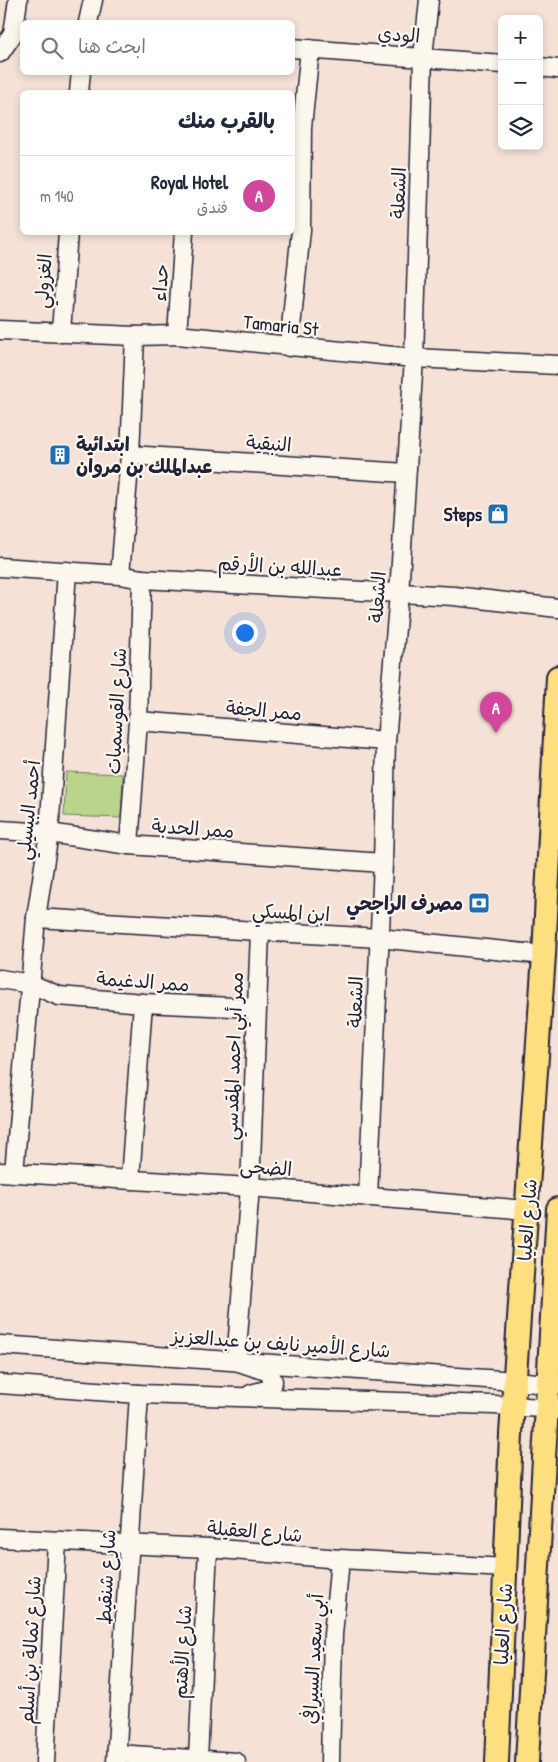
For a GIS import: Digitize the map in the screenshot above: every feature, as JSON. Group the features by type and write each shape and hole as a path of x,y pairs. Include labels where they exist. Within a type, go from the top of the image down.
{"main road":[{"name":"شارع العليا","path":"497,1762 513,1407 544,956 558,677"},
{"name":"شارع العليا","path":"527,1762 552,1409 558,1209"}],"street":[{"path":"0,52 18,34 18,0"},
{"path":"88,20 93,0"},
{"name":"الشعلة","path":"368,1197 383,863 386,741 399,594 414,358 423,57 429,0"},
{"path":"289,347 301,230 297,127 301,48"},
{"name":"الودي","path":"301,48 498,64"},
{"path":"543,67 558,69"},
{"path":"79,90 81,75"},
{"name":"الغزولي","path":"61,333 68,235"},
{"name":"حداء","path":"178,335 184,235"},
{"name":"Tamaria St","path":"0,330 135,336 178,335 414,358 558,365"},
{"path":"120,575 130,455 135,336"},
{"name":"النبقية","path":"130,455 406,473"},
{"name":"عبدالله بن الأرقم","path":"0,567 120,575 142,579 454,596 558,608"},
{"name":"أحمد البسيلي","path":"7,1173 31,984 36,918 49,833 67,571"},
{"name":"شارع القوسميات","path":"129,845 138,721 142,579"},
{"name":"ممر الجفة","path":"138,721 386,741"},
{"name":"ممر الحدبة","path":"0,830 49,833 129,845 383,863"},
{"name":"ابن المسكي","path":"36,918 379,938 544,956"},
{"name":"ممر أبي احمد المقدسي","path":"236,1361 250,1187 255,1008 260,932"},
{"name":"ممر الدغيمة","path":"0,979 31,984 59,996 143,1003 255,1008"},
{"path":"130,1180 143,1003"},
{"name":"الضحى","path":"7,1173 250,1187 528,1210"},
{"name":"شارع الأمير نايف بن عبدالعزيز","path":"0,1345 553,1385"},
{"path":"236,1361 269,1372 273,1381 270,1389 241,1396"},
{"path":"0,1384 139,1394 241,1396 552,1409"},
{"name":"شارع شنقيط","path":"116,1758 139,1394"},
{"name":"شارع العقيلة","path":"0,1538 208,1548 340,1559 506,1568"},
{"name":"شارع ثمالة بن أسلم","path":"45,1762 58,1541"},
{"name":"شارع الأهتم","path":"198,1759 208,1548"},
{"name":"أبي سعيد السيرافي","path":"330,1762 333,1643 340,1559"},
{"path":"116,1758 198,1759 236,1762"}],"green space":[{"path":"66,772 123,774 121,818 64,816"}],"place":[{"name":"ابتدائية عبدالملك بن مروان","path":"60,455"},
{"name":"Steps","path":"498,514"},
{"name":"Royal Hotel","path":"496,733"},
{"name":"مصرف الراجحي","path":"479,903"}]}
